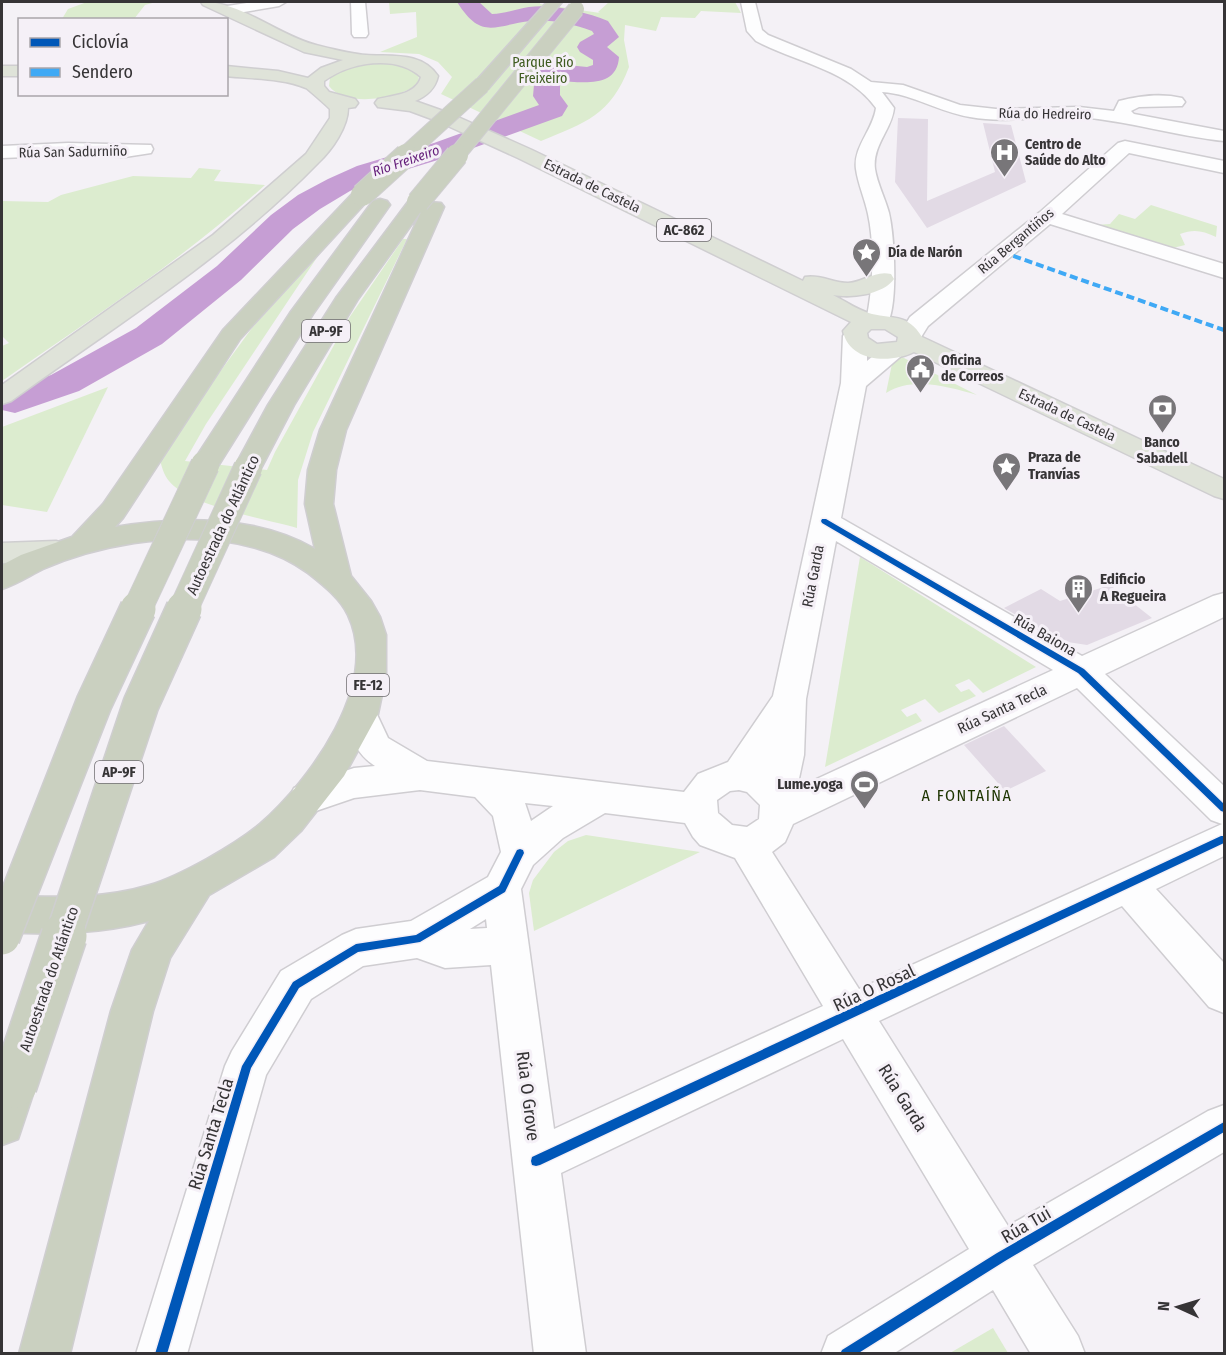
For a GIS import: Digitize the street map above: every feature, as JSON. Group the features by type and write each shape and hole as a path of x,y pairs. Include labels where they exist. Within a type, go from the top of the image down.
{"highway":[{"name":"AP-9F","path":"2,937 94,703 205,465 371,200 482,85 553,4"},
{"path":"337,581 319,504 322,470 333,430 426,204 460,165 553,46 579,5"},
{"path":"70,547 113,512 231,335 371,200"},
{"name":"Autoestrada do Atlántico","path":"8,1104 141,704 248,468 281,405 347,298 426,204"},
{"name":"FE-12","path":"2,578 70,547 141,532 197,531 241,535 277,543 307,558 337,581 357,601 370,634 370,676 361,715 337,757 307,800 262,844 197,881 152,902 108,912 27,916 2,914"},
{"path":"44,1353 132,1011 152,950 197,881"}],"main road":[{"name":"AC-862","path":"208,2 226,10 320,67 370,59 403,61 426,69 430,76 430,83 423,90 428,104 449,120"},
{"name":"AC-862","path":"320,67 370,59"},
{"name":"AC-862","path":"320,67 317,92 331,100"},
{"path":"228,72 278,76 320,67"},
{"path":"278,76 320,67"},
{"path":"2,71 18,71"},
{"path":"313,158 336,146 372,113 423,90"},
{"path":"331,100 351,104 372,113"},
{"path":"2,396 221,240 313,158 339,118 339,108 331,100"},
{"path":"328,138 358,111 409,114 449,120"},
{"name":"Estrada de Castela","path":"449,120 759,266 888,333 1224,490"},
{"path":"759,266 778,267 833,290 883,288"},
{"path":"2,553 70,547"}],"street":[{"path":"226,10 277,2"},
{"path":"358,2 360,34"},
{"path":"748,2 755,31 762,38 837,69 868,87 885,108 884,117 867,151 865,168 880,222 888,333 854,383"},
{"name":"Rúa do Hedreiro","path":"868,87 896,88 920,93 946,106 970,112 1049,111 1106,115 1224,136"},
{"path":"1129,120 1122,112 1125,105 1139,102 1176,102"},
{"name":"Rúa Bergantiños","path":"888,333 918,322 1047,216 1125,147 1224,167"},
{"name":"Rúa San Sadurniño","path":"5,160 21,153 69,149 129,152 144,149"},
{"path":"1047,216 1224,271"},
{"name":"Rúa Garda","path":"778,806 786,755 789,699 854,383 888,333"},
{"name":"Rúa Baiona","path":"824,521 1082,671 1224,809"},
{"name":"Rúa Santa Tecla","path":"778,806 1082,671 1224,604"},
{"name":"Rúa Garda","path":"739,775 789,699"},
{"path":"361,715 374,747 420,775"},
{"path":"307,800 354,783 420,775 699,809"},
{"path":"739,775 762,782 771,789 778,806 777,824 770,833 759,840 746,843 733,842 710,831 702,820 699,809 700,798 705,788 714,780 739,775"},
{"path":"485,783 510,809 511,871"},
{"path":"510,809 539,798 600,797"},
{"name":"Rúa Santa Tecla","path":"161,1353 247,1066 296,985 356,948 417,939 511,871 550,826 600,797"},
{"name":"Rúa O Rosal","path":"536,1161 1224,839"},
{"name":"Rúa Garda","path":"746,843 1060,1353"},
{"name":"Rúa O Grove","path":"511,871 509,945 560,1353"},
{"path":"1128,885 1224,993"},
{"path":"417,939 446,949 509,945"},
{"name":"Rúa Tui","path":"846,1353 1001,1257 1224,1127"}],"green space":[{"path":"87,2 156,2 145,5 135,18 63,18 68,9"},
{"name":"Parque Río Freixeiro","path":"389,2 540,2 540,4 600,13 598,12 609,2 735,2 741,13 701,11 695,18 661,17 656,31 625,25 624,40 629,67 614,96 595,115 571,129 541,141 441,94 452,77 438,62 419,54 380,52 417,37 416,12 390,14"},
{"path":"384,62 406,66 419,75 418,84 398,94 372,99 347,97 337,93 329,86 330,77 346,68"},
{"path":"199,168 221,170 214,181 265,185 170,263 2,381 2,346 9,343 2,336 2,201 48,202 61,195 133,176 191,178"},
{"path":"1151,205 1217,226 1216,237 1198,231 1185,232 1180,234 1185,245 1169,249 1095,225 1110,224 1119,214 1135,219"},
{"path":"403,239 407,239 313,432 298,480 297,528 248,516 193,498 169,481 160,460 184,421 252,328 320,253 206,424 185,461 267,470 349,318"},
{"path":"900,356 977,395 943,386 919,384 897,388 886,393 893,359"},
{"path":"108,387 47,512 2,505 2,427"},
{"path":"860,557 1036,667 983,693 969,679 955,685 961,692 969,689 976,696 939,713 925,699 901,710 907,717 916,713 922,721 825,767"},
{"path":"586,835 700,852 534,931 529,893 533,880 554,852 568,841"},
{"path":"993,1328 1008,1353 950,1353"}],"building":[{"name":"Centro de Saúde do Alto","path":"898,118 928,119 927,201 995,172 983,123 1011,125 1026,182 927,228 895,182"},
{"name":"Edificio A Regueira","path":"1110,585 1152,618 1087,645 1061,641 1004,608 1041,589 1060,601"},
{"path":"1004,726 1046,771 1005,791 964,745"}],"waterway":[{"name":"Río Freixeiro","path":"15,401 65,383 149,336 229,273 282,222 309,202 339,185 368,172 444,149 552,110 554,106 546,96 547,85 542,76 546,72 590,75 605,69 606,57 589,47 607,37 605,30 600,26 586,21 545,14 490,21 479,16 468,2"}],"marked path":[{"path":"1002,252 1224,330"}],"cycle path":[{"path":"824,521 1081,671 1224,809"},
{"path":"536,1161 1224,839"},
{"path":"161,1354 247,1066 296,985 356,948 417,939 502,889 520,853"},
{"path":"846,1354 1001,1257 1224,1127"}],"place":[{"name":"Centro de Saúde do Alto","path":"1004,178"},
{"name":"Día de Narón","path":"867,278"},
{"name":"Oficina de Correos","path":"920,394"},
{"name":"Banco Sabadell","path":"1162,434"},
{"name":"Praza de Tranvías","path":"1007,492"},
{"name":"Edificio A Regueira","path":"1079,614"},
{"name":"Lume.yoga","path":"864,810"}],"district":[{"name":"A FONTAÍÑA","path":"967,795"}]}
